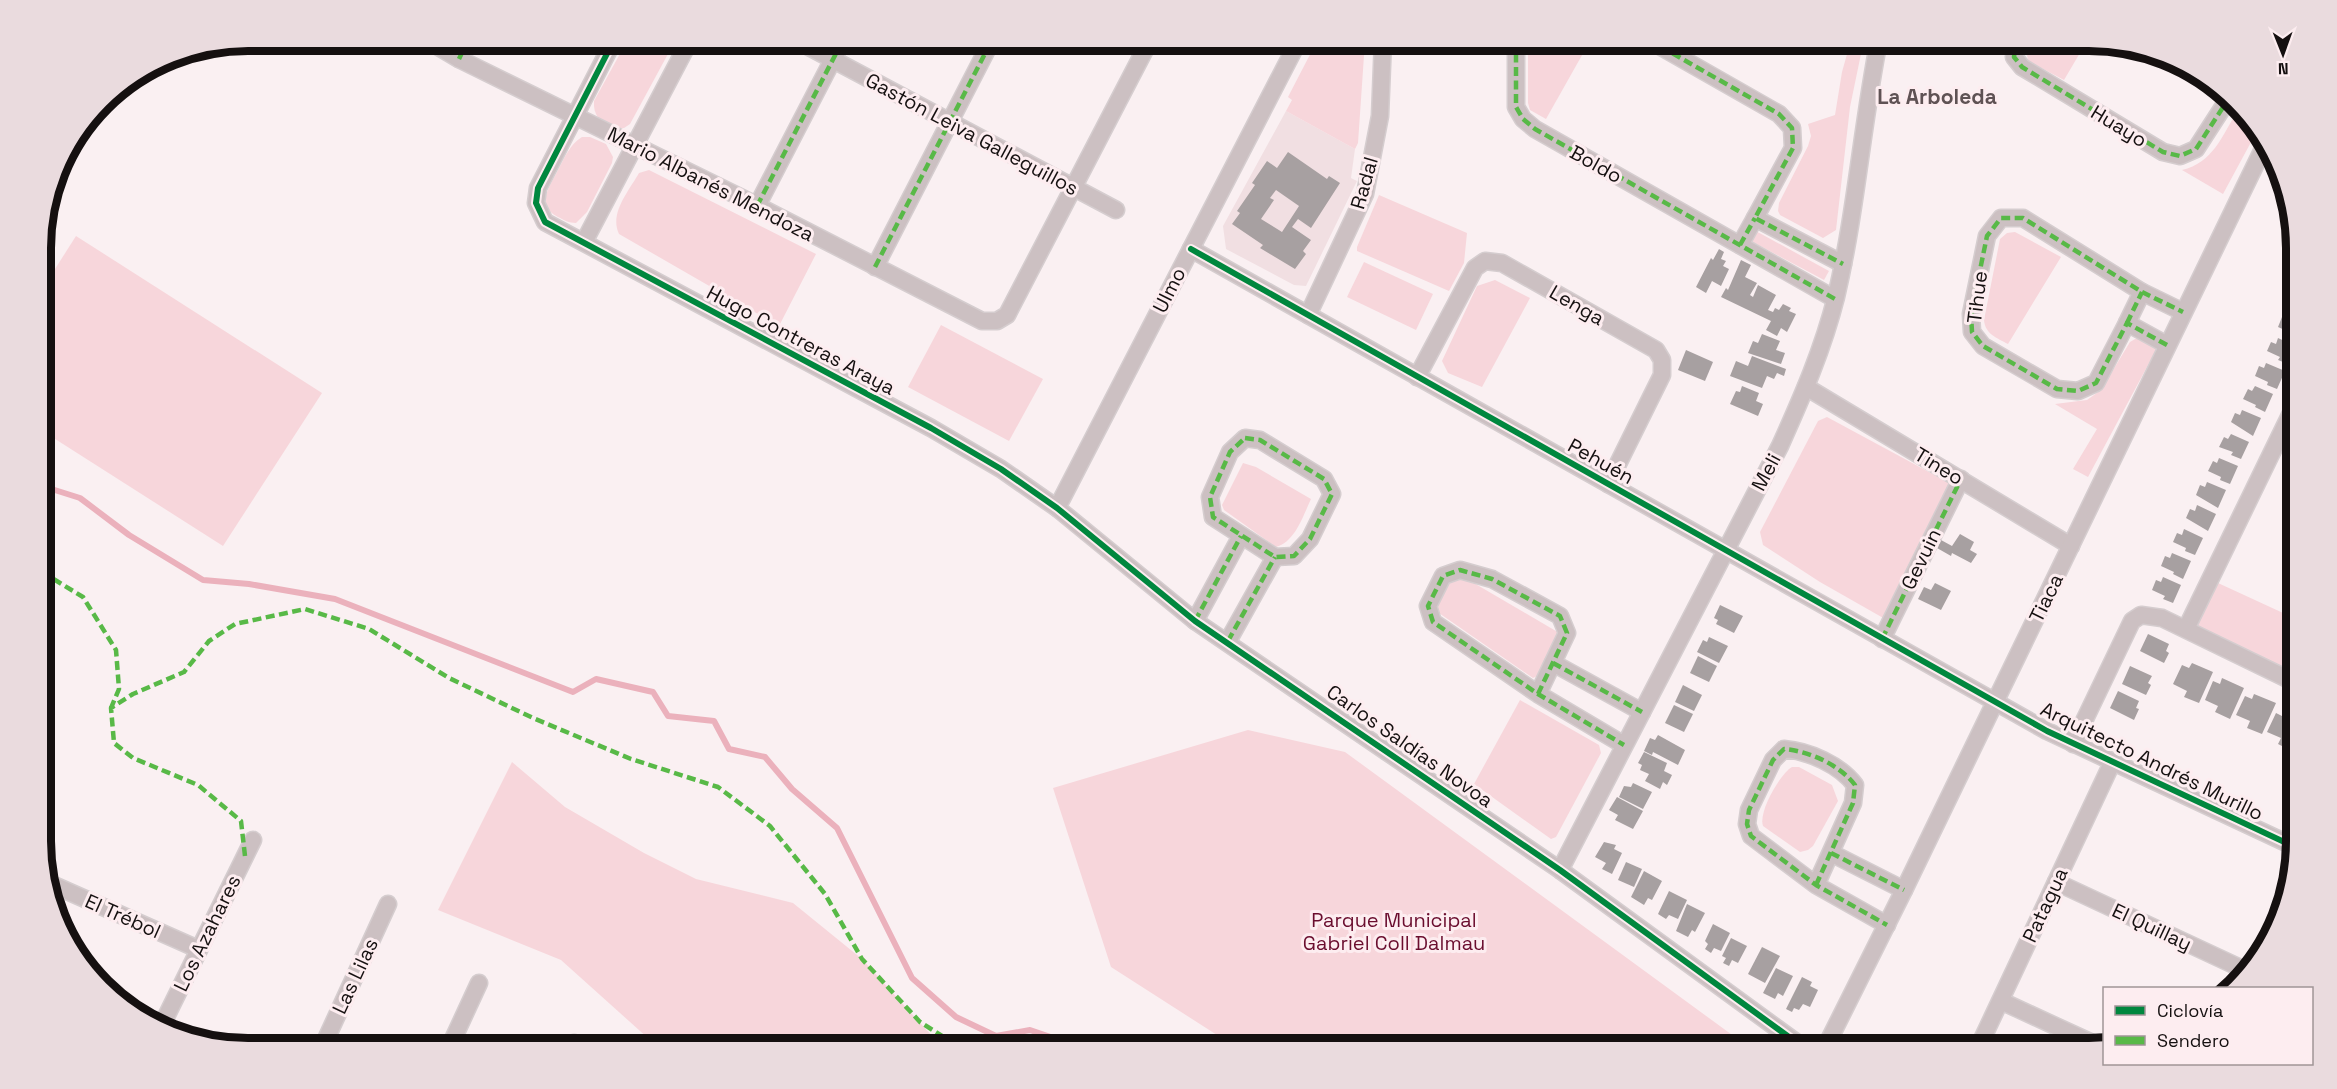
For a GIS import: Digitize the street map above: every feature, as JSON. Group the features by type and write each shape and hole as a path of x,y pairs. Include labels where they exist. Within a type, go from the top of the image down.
{"street":[{"name":"Mario Albanés Mendoza","path":"446,51 982,321 997,321 1007,315 1073,187"},
{"path":"459,59 463,51"},
{"path":"576,116 608,51"},
{"path":"584,242 684,51"},
{"name":"Gastón Leiva Galleguillos","path":"816,51 1116,210"},
{"path":"757,206 838,51"},
{"path":"875,267 986,51"},
{"path":"1073,187 1144,51"},
{"name":"Ulmo","path":"1057,508 1293,51"},
{"name":"Radal","path":"1308,315 1365,194 1380,116 1383,51"},
{"name":"Boldo","path":"1516,51 1516,107 1523,119 1535,129 1835,299"},
{"path":"1668,51 1779,114 1791,128 1793,148 1740,245"},
{"name":"Meli","path":"1560,870 1780,446 1806,387 1835,299 1843,264 1867,101 1877,51"},
{"name":"Huayo","path":"2015,51 2014,57 2022,67 2163,152 2180,156 2196,149 2224,106"},
{"name":"Hugo Contreras Araya","path":"576,116 538,188 536,203 545,222 931,428 1001,469"},
{"name":"Tiaca","path":"1830,1038 2261,153"},
{"path":"1755,218 1843,264"},
{"name":"Tihue","path":"2142,292 2096,383 2078,391 2057,389 1983,346 1972,332 1971,314 1987,236 2001,218 2023,218 2142,292 2183,312"},
{"name":"Pehuén","path":"1191,249 1995,702"},
{"name":"Lenga","path":"1417,377 1475,268 1485,261 1502,262 1656,350 1662,360 1662,375 1608,484"},
{"path":"2127,323 2167,345"},
{"name":"Tineo","path":"1806,387 2071,546"},
{"path":"2186,629 2286,423"},
{"path":"1245,438 1260,440 1324,479 1332,494 1310,539 1293,556 1275,557 1213,517 1210,497 1230,452 1245,438"},
{"name":"Carlos Saldías Novoa","path":"1001,469 1057,508 1195,621 1228,641 1560,870 1790,1038"},
{"name":"Gevuin","path":"1882,639 1961,479"},
{"path":"1195,621 1241,536"},
{"path":"1228,641 1275,557"},
{"path":"1538,694 1567,633 1560,616 1492,579 1460,570 1443,576 1428,606 1432,622 1538,694 1624,745"},
{"path":"2073,744 2132,621 2141,615 2152,615 2186,629 2286,677"},
{"path":"1553,663 1642,712"},
{"name":"Arquitecto Andrés Murillo","path":"1995,702 2112,763 2286,843"},
{"path":"1816,885 1853,803 1856,784 1846,773 1799,750 1784,749 1773,760 1749,810 1747,824 1750,836 1816,885 1887,925"},
{"name":"Patagua","path":"1983,1038 2112,763"},
{"name":"Los Azahares","path":"165,1019 253,840"},
{"path":"1831,853 1904,890"},
{"name":"El Quillay","path":"2056,882 2240,968"},
{"name":"El Trébol","path":"57,887 198,950"},
{"name":"Las Lilas","path":"327,1038 388,904"},
{"path":"454,1038 479,983"},
{"path":"2001,1000 2067,1038"}],"shaded area":[{"path":"1286,111 1355,149 1351,178 1357,181 1306,286 1294,285 1226,249 1223,226"}],"green space":[{"path":"622,51 670,51 630,124 624,128 610,129 603,123 595,110 594,101"},
{"path":"1312,51 1364,51 1358,143 1355,149 1286,111 1292,100 1288,97"},
{"path":"1528,51 1584,51 1546,119 1530,110"},
{"path":"1848,51 1862,51 1850,107 1836,230 1823,238 1780,215 1778,211 1779,203 1808,146 1811,136 1808,124 1835,115"},
{"path":"2026,51 2081,51 2064,80 2028,61"},
{"path":"2234,116 2253,139 2223,194 2182,170 2202,161 2221,139"},
{"path":"582,137 590,137 606,144 613,157 587,212 576,223 573,223 551,213 547,208 546,197 567,153"},
{"path":"649,170 816,254 779,326 619,234 616,218 618,210 639,173"},
{"path":"1379,195 1467,233 1464,263 1449,291 1357,251"},
{"path":"1754,230 1829,271 1824,280 1749,240"},
{"path":"2015,232 2061,257 2008,344 1989,332 1984,320 2000,239 2007,233"},
{"path":"76,236 322,393 223,546 51,436 51,275"},
{"path":"1364,262 1433,294 1416,330 1347,297"},
{"path":"1495,280 1530,298 1482,387 1448,373 1442,361 1477,286"},
{"path":"941,325 1043,379 1009,441 908,387"},
{"path":"2135,339 2148,341 2156,350 2088,477 2073,469 2097,429 2055,404 2087,400 2101,390 2130,342"},
{"path":"1827,417 1953,485 1885,619 1820,582 1763,545 1760,532 1818,421"},
{"path":"1243,463 1256,467 1311,499 1298,528 1283,544 1276,547 1224,510 1222,505"},
{"path":"1454,575 1467,579 1561,634 1544,673 1533,678 1436,611 1447,581"},
{"path":"2218,583 2286,614 2286,671 2194,629"},
{"path":"1520,700 1599,745 1601,753 1556,837 1551,839 1474,784"},
{"name":"Parque Municipal Gabriel Coll Dalmau","path":"1248,730 1345,752 1736,1038 1216,1038 1217,1035 1111,967 1053,788"},
{"path":"512,762 565,807 644,853 696,879 793,903 862,959 934,1038 648,1038 561,960 438,910"},
{"path":"1792,767 1799,767 1832,785 1838,801 1813,846 1800,852 1763,826 1762,820 1771,794"}],"building":[{"path":"1288,152 1327,179 1329,176 1340,183 1311,228 1298,219 1292,227 1311,240 1303,251 1306,254 1295,269 1260,248 1263,245 1232,224 1240,213 1237,211 1255,185 1252,183 1267,161 1277,168","holes":["1276,190 1299,206 1282,232 1261,219 1274,200 1270,198"]},
{"path":"1719,249 1724,252 1721,259 1726,261 1723,266 1729,269 1721,286 1712,281 1706,293 1696,287 1711,258 1713,260"},
{"path":"1741,260 1751,265 1745,277 1757,283 1750,295 1753,297 1758,285 1776,295 1768,310 1773,312 1775,308 1779,310 1783,304 1791,308 1789,311 1796,314 1787,332 1781,328 1777,336 1766,330 1771,321 1721,297 1726,288 1728,290"},
{"path":"2282,317 2286,319 2286,331 2278,327"},
{"path":"1762,334 1780,341 1776,350 1785,353 1781,364 1748,353 1753,341 1758,343"},
{"path":"2278,338 2286,342 2286,363 2278,360 2280,357 2267,351 2271,342 2276,344"},
{"path":"1686,350 1713,362 1705,381 1678,370"},
{"path":"1752,356 1786,369 1784,376 1777,373 1774,379 1767,376 1762,388 1730,376 1736,361 1748,366"},
{"path":"2266,363 2285,371 2277,389 2255,376 2259,366 2264,368"},
{"path":"1742,386 1759,393 1756,401 1763,404 1758,416 1730,404 1736,391 1740,392"},
{"path":"2255,386 2273,394 2265,412 2243,399 2248,389 2252,391"},
{"path":"2242,410 2261,418 2253,436 2231,422 2235,413 2240,415"},
{"path":"2231,434 2249,442 2241,459 2231,455 2233,452 2219,447 2224,437 2228,439"},
{"path":"2219,458 2238,466 2230,484 2208,471 2213,461 2217,463"},
{"path":"2207,482 2226,490 2218,508 2196,495 2200,485 2205,487"},
{"path":"2197,505 2216,514 2208,531 2186,518 2190,509 2195,511"},
{"path":"2184,529 2203,538 2195,555 2173,542 2177,533 2182,535"},
{"path":"1960,534 1974,542 1970,550 1977,554 1971,563 1937,548 1941,540 1952,546"},
{"path":"2172,553 2191,561 2183,579 2161,566 2165,556 2170,558"},
{"path":"2163,577 2181,585 2173,603 2163,599 2165,596 2152,590 2156,580 2161,582"},
{"path":"1935,583 1951,591 1941,610 1918,599 1924,587 1931,590"},
{"path":"1720,605 1743,616 1734,633 1716,624 1718,620 1714,618"},
{"path":"2148,634 2169,644 2166,651 2169,653 2164,663 2140,651"},
{"path":"1709,637 1728,646 1719,663 1697,652 1703,640 1707,642"},
{"path":"1698,656 1717,666 1709,682 1690,673"},
{"path":"2192,663 2213,672 2199,703 2184,697 2187,691 2173,684 2182,665 2189,668"},
{"path":"2130,666 2152,676 2146,695 2122,684"},
{"path":"2222,678 2244,688 2230,719 2215,712 2218,706 2205,700 2213,681 2220,684"},
{"path":"1683,685 1702,695 1694,711 1675,702"},
{"path":"2118,691 2139,701 2136,708 2139,709 2134,720 2110,708"},
{"path":"2254,694 2276,703 2262,734 2247,728 2250,721 2236,715 2245,696 2252,699"},
{"path":"1674,705 1693,714 1684,732 1665,723"},
{"path":"2286,711 2286,748 2278,744 2281,738 2267,732 2276,713 2282,716"},
{"path":"1658,735 1685,750 1678,765 1653,752 1652,755 1644,751 1650,738 1655,740"},
{"path":"1644,752 1667,763 1664,771 1672,775 1667,785 1663,782 1660,789 1645,781 1649,774 1640,770 1642,765 1638,763"},
{"path":"1633,783 1652,792 1643,809 1619,797 1624,786 1631,787"},
{"path":"1617,797 1643,811 1633,829 1615,820 1618,815 1609,810"},
{"path":"1604,842 1616,845 1614,849 1622,853 1612,874 1602,869 1606,863 1595,857"},
{"path":"1626,862 1642,869 1634,887 1618,880"},
{"path":"1644,871 1662,881 1652,900 1648,898 1644,905 1631,897"},
{"path":"1669,891 1687,900 1678,919 1669,915 1666,919 1658,914"},
{"path":"1687,904 1705,913 1695,932 1692,930 1688,937 1676,931"},
{"path":"1713,924 1730,933 1721,951 1714,948 1711,953 1705,949 1708,944 1705,941"},
{"path":"1731,938 1747,946 1738,963 1732,960 1729,966 1723,963 1726,958 1722,956"},
{"path":"1762,947 1780,956 1765,983 1748,974"},
{"path":"1776,968 1793,976 1783,996 1778,993 1775,999 1763,993"},
{"path":"1802,977 1812,982 1810,986 1818,990 1810,1007 1803,1004 1799,1010 1794,1008 1792,1012 1786,1009"}],"waterway":[{"path":"51,489 80,498 129,535 203,580 249,584 335,599 573,692 596,679 653,692 668,716 714,721 729,749 765,757 792,789 837,828 912,978 956,1017 996,1036 1030,1030 1054,1038"}],"marked path":[{"path":"459,59 463,51"},
{"path":"757,206 837,51"},
{"path":"875,267 986,51"},
{"path":"1516,51 1516,107 1523,119 1535,129 1835,299"},
{"path":"1668,51 1779,114 1792,128 1793,148 1755,218 1843,264"},
{"path":"2015,51 2014,57 2022,67 2163,152 2180,156 2196,149 2224,106"},
{"path":"1740,245 1755,218"},
{"path":"2167,345 2127,323 2096,383 2078,391 2057,389 1983,346 1972,332 1971,314 1987,236 2001,218 2023,218 2142,292 2183,312"},
{"path":"2127,323 2142,292"},
{"path":"1245,438 1260,440 1324,479 1332,494 1310,539 1294,556 1275,557 1213,517 1210,497 1230,452 1245,438"},
{"path":"1882,639 1961,479"},
{"path":"1195,621 1241,536"},
{"path":"1228,641 1275,557"},
{"path":"1538,694 1567,633 1560,616 1492,579 1460,570 1443,576 1428,606 1433,622 1538,694 1624,745"},
{"path":"51,577 83,597 116,650 119,689 111,708"},
{"path":"245,856 241,821 198,785 133,758 114,743 111,708 133,694 184,672 209,641 235,624 305,609 369,629 449,678 533,718 631,759 718,787 770,826 825,894 862,959 920,1022 945,1038"},
{"path":"1553,663 1642,712"},
{"path":"1816,885 1853,803 1855,785 1833,765 1804,753 1784,749 1773,760 1749,810 1747,824 1751,836 1816,885 1887,925"},
{"path":"1831,853 1904,890"}],"cycle path":[{"path":"608,51 538,188 536,203 545,222 931,428 1001,469 1057,508 1195,621 1560,870 1790,1038"},
{"path":"1191,249 2047,731 2286,843"}],"district":[{"name":"La Arboleda","path":"1937,97"}]}
